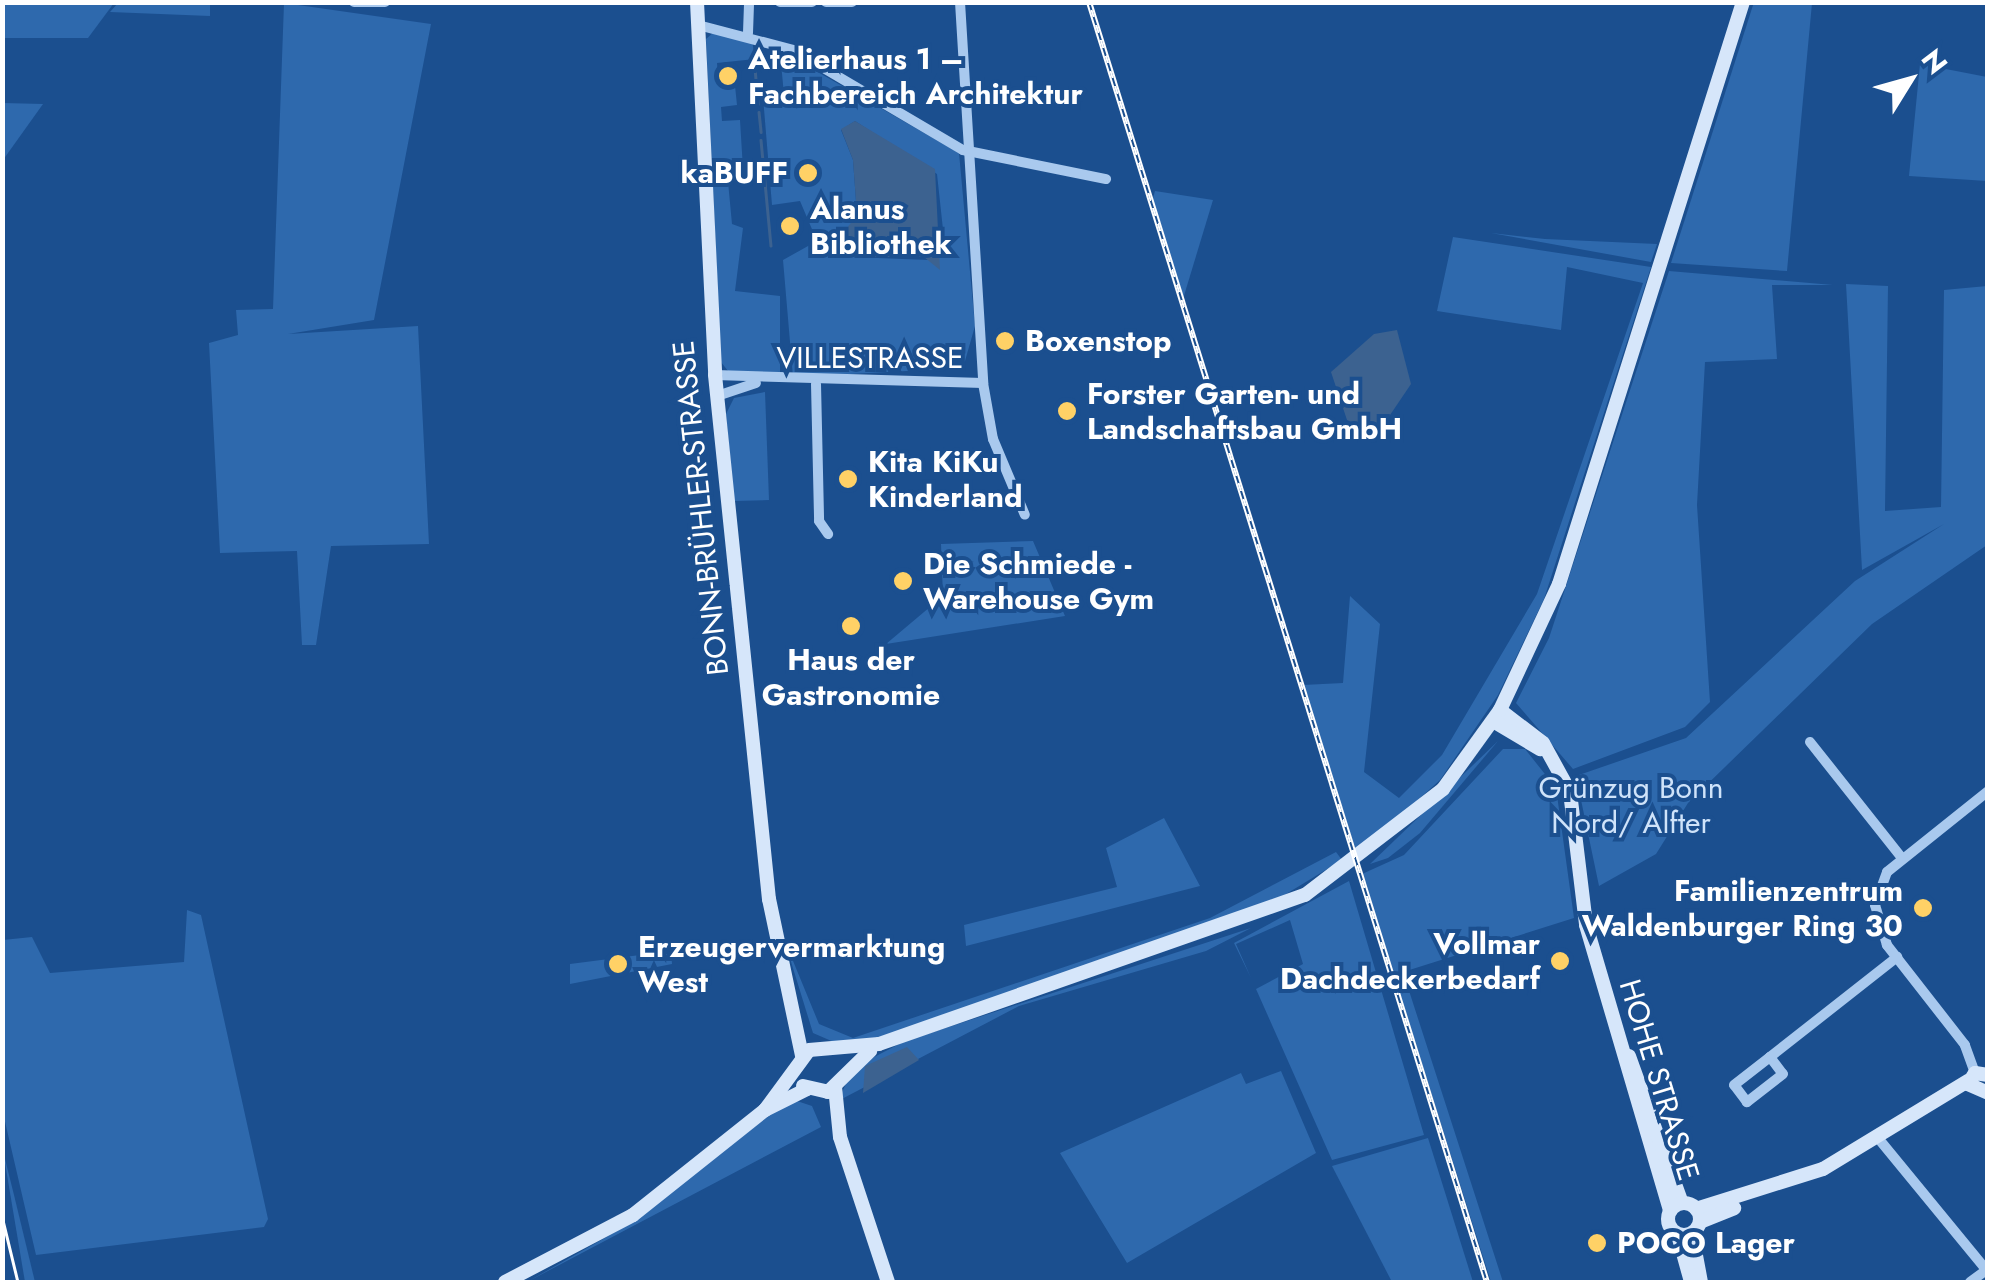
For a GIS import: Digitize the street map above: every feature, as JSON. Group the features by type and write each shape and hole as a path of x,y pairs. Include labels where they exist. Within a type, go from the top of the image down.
{"main road":[{"name":"BONN-BRÜHLER-STRASSE","path":"697,2 715,375 769,899 794,1003 799,1062"},
{"path":"765,1110 799,1062 818,1048 836,1054 879,1044 1305,895 1411,820 1497,716 1559,584 1743,2"},
{"name":"HOHE STRASSE","path":"1497,716 1562,772 1579,847 1590,924 1686,1219 1701,1282"},
{"name":"BONN-BRÜHLER-STRASSE","path":"794,1003 818,1048"},
{"path":"879,1044 843,1071 835,1087 840,1137 888,1282"},
{"path":"836,1054 843,1071"},
{"path":"799,1062 810,1091 840,1137"},
{"path":"1686,1219 1823,1169 1880,1141 1975,1080 1988,1093"},
{"path":"505,1282 632,1215 765,1110 788,1097 835,1087"},
{"name":"HOHE STRASSE","path":"1686,1219 1691,1282"}],"street":[{"path":"354,2 385,2"},
{"path":"748,33 749,2"},
{"path":"780,2 812,2"},
{"path":"826,2 852,2"},
{"path":"960,2 963,150 983,382 993,439 1025,515"},
{"path":"698,25 748,33 818,62 963,150 1106,179"},
{"name":"VILLESTRASSE","path":"715,375 756,383 983,382"},
{"name":"VILLESTRASSE","path":"718,396 756,383"},
{"path":"816,384 819,521 828,534"},
{"path":"1810,742 1902,858"},
{"path":"1975,1080 1966,1045 1897,958 1876,905 1902,858 1988,791"},
{"path":"1770,1057 1783,1074 1748,1102 1734,1085 1897,958"},
{"path":"1880,1141 1986,1272 1970,1282"}],"green space":[{"path":"3,2 114,3 88,38 3,38"},
{"path":"1754,2 1812,3 1787,271 1671,263"},
{"path":"118,3 210,3 210,16 110,12"},
{"path":"284,3 431,24 374,320 288,334 418,326 429,544 331,546 316,645 302,645 297,551 220,553 209,343 238,335 236,310 273,309"},
{"path":"714,32 752,40 755,59 717,63 718,77 734,76 737,105 721,107 722,121 740,120 743,169 727,171 732,224 743,228 735,291 780,296 780,377 728,371 721,362 706,39"},
{"path":"795,59 959,153 975,326 963,368 793,377 783,260 817,241 800,201 772,205 763,97 784,95 781,63","holes":["855,121 937,174 945,248 928,260 853,257 844,236 857,215 853,160 841,130"]},
{"path":"1920,64 1987,77 1987,181 1909,176"},
{"path":"2,103 43,104 3,160"},
{"path":"1155,191 1213,200 1183,299 1151,205"},
{"path":"1491,233 1545,239 1657,244 1651,262"},
{"path":"1453,237 1651,267 1544,599 1498,695 1440,780 1357,855 1303,685 1343,683 1350,596 1380,624 1364,772 1399,798 1442,755 1537,594 1643,283 1567,267 1561,330 1437,311"},
{"path":"1669,271 1833,285 1772,285 1777,359 1705,362 1697,505 1710,702 1685,727 1573,769 1516,703 1549,638"},
{"name":"Grünzug Bonn Nord/ Alfter","path":"1846,284 1888,286 1885,511 1941,507 1944,290 1987,286 1987,545 1872,624 1688,803 1656,854 1599,886 1576,776 1686,738 1855,581 1944,524 1862,570"},
{"path":"765,392 769,500 734,501 726,414 734,398"},
{"path":"1033,541 1065,616 886,644 943,596 941,544"},
{"path":"1498,741 1420,833 1388,858 1370,864"},
{"path":"1503,749 1525,749 1556,788 1574,918 1403,972 1503,1282 1491,1282 1362,874 1404,855"},
{"path":"1164,818 1200,886 966,946 964,925 1117,887 1106,848"},
{"path":"1336,852 1342,860 1268,905 850,1049 813,1033 784,939 819,1024 853,1038 1210,918"},
{"path":"1349,881 1424,1135 1332,1160 1256,989 1303,964 1290,920 1236,944 1251,978 1234,943"},
{"path":"187,910 201,915 268,1219 264,1227 36,1255 3,1113 3,940 32,937 50,973 184,962"},
{"path":"1251,928 1206,951 1019,1006 838,1101 853,1068 903,1042"},
{"path":"671,951 672,964 570,984 570,964"},
{"path":"1281,1071 1316,1153 1127,1263 1060,1153 1241,1073 1246,1084"},
{"path":"791,1099 812,1106 821,1127 527,1282 626,1226"},
{"path":"1428,1138 1473,1282 1392,1282 1332,1166"},
{"path":"3,1151 14,1195 35,1282 25,1282"}],"shaded area":[{"path":"855,121 935,169 940,270 924,257 853,257 844,232 857,215 853,160 841,129"},
{"path":"1397,330 1411,384 1386,421 1367,429 1347,420 1331,372 1374,334"},
{"path":"907,1047 919,1060 863,1093 865,1066"}],"waterway":[{"path":"755,68 758,104"},
{"path":"759,112 761,132"},
{"path":"761,140 771,246"}],"tram line":[{"path":"2,1216 18,1282"}],"railway":[{"path":"1089,2 1487,1282"}],"place":[{"name":"Atelierhaus 1 – Fachbereich Architektur","path":"728,76"},
{"name":"kaBUFF","path":"808,173"},
{"name":"Alanus Bibliothek","path":"790,226"},
{"name":"Boxenstop","path":"1005,341"},
{"name":"Forster Garten- und Landschaftsbau GmbH","path":"1067,411"},
{"name":"Kita KiKu Kinderland","path":"848,479"},
{"name":"Die Schmiede - Warehouse Gym","path":"903,581"},
{"name":"Haus der Gastronomie","path":"851,626"},
{"name":"Familienzentrum Waldenburger Ring 30","path":"1923,908"},
{"name":"Vollmar Dachdeckerbedarf","path":"1560,961"},
{"name":"Erzeugervermarktung West","path":"618,964"},
{"name":"POCO Lager","path":"1597,1243"}]}
